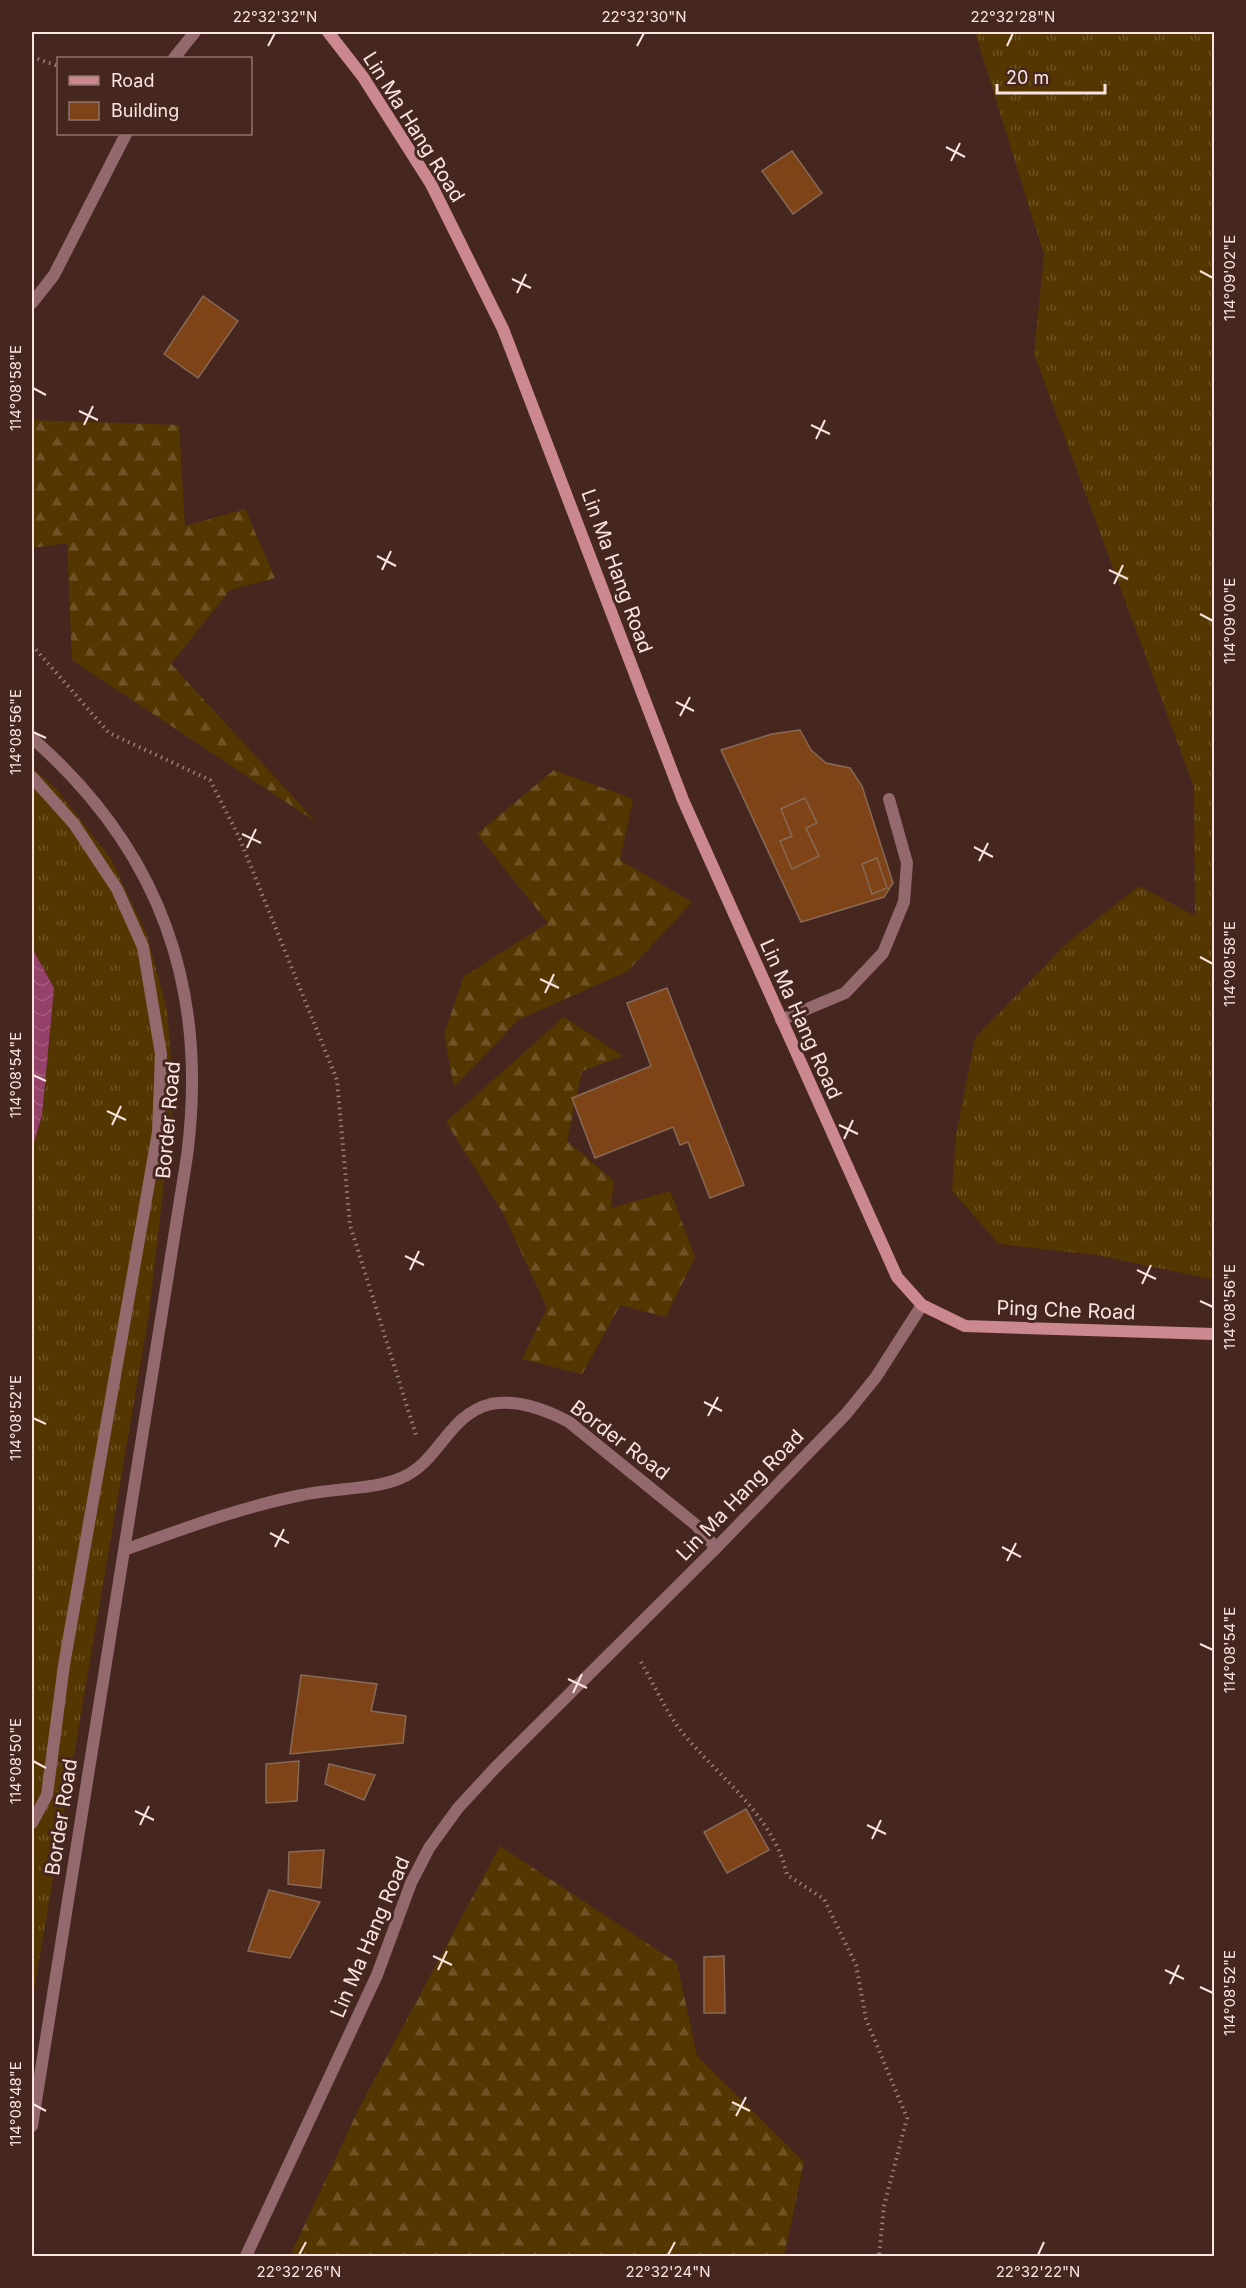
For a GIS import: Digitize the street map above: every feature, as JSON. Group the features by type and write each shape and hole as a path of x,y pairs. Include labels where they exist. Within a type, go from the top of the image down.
{"street":[{"path":"175,57 195,32"},
{"name":"Lin Ma Hang Road","path":"246,2256 377,1975 411,1883 429,1848 458,1808 495,1768 716,1548 846,1414 876,1377 922,1305 897,1277 662,748 543,428 503,329 431,184 363,77 328,32"},
{"path":"32,303 54,275 125,135"},
{"name":"Border Road","path":"32,738 78,781 112,824 134,858 171,939 187,1000 194,1074 187,1156 32,2127"},
{"path":"32,777 74,824 117,889 143,947 161,1054 158,1132 64,1665 47,1795 32,1823"},
{"path":"781,1020 845,993 883,953 904,902 907,863 889,800"},
{"name":"Ping Che Road","path":"922,1305 965,1326 1215,1334"},
{"name":"Border Road","path":"124,1550 279,1500 398,1480 408,1476 424,1462 453,1425 479,1408 506,1403 545,1411 584,1432 696,1526 716,1548"}],"path":[{"path":"32,57 57,66"},
{"path":"32,645 109,733 210,780 239,837 337,1080 350,1225 424,1462"},
{"path":"641,1662 678,1726 752,1809 783,1858 787,1875 824,1899 856,1965 866,2019 907,2118 884,2206 879,2256"}],"green space":[{"path":"975,32 1214,32 1214,1278 1210,1279 1097,1255 999,1244 952,1191 956,1135 975,1038 1068,942 1139,886 1195,916 1194,787 1034,354 1044,255"},
{"path":"32,420 179,425 185,526 245,509 275,578 230,590 171,664 316,822 72,660 67,543 32,548"},
{"path":"32,767 57,790 111,859 147,935 167,1010 174,1096 149,1313 32,2002 32,1149 42,1115 54,988 32,948"},
{"path":"554,770 633,799 620,860 692,902 628,971 518,1020 454,1087 444,1034 464,976 548,923 477,834"},
{"path":"564,1017 623,1056 582,1071 567,1141 614,1181 611,1208 670,1191 695,1257 666,1317 620,1305 582,1374 522,1359 547,1308 503,1213 446,1122"},
{"path":"500,1846 677,1963 697,2056 804,2162 784,2256 290,2256 359,2108"}],"water":[{"path":"32,948 54,988 42,1115 32,1149"}],"building":[{"path":"792,151 822,193 793,214 762,171"},
{"path":"203,296 238,321 198,378 164,354"},
{"path":"800,730 811,750 826,763 850,768 862,786 893,883 884,897 801,922 721,750 772,734"},
{"path":"805,798 817,823 806,828 819,856 792,869 780,841 792,836 781,809"},
{"path":"877,858 887,888 872,894 862,864"},
{"path":"667,988 744,1185 710,1198 688,1142 680,1145 673,1127 595,1158 572,1098 651,1066 627,1003"},
{"path":"301,1675 377,1684 371,1711 406,1716 403,1743 290,1754"},
{"path":"299,1761 297,1801 266,1803 266,1764"},
{"path":"329,1764 375,1775 364,1800 325,1784"},
{"path":"746,1809 769,1850 727,1873 704,1832"},
{"path":"324,1850 321,1888 288,1884 289,1852"},
{"path":"269,1890 320,1902 290,1958 248,1951"},
{"path":"724,1956 725,2013 704,2013 704,1957"}]}
